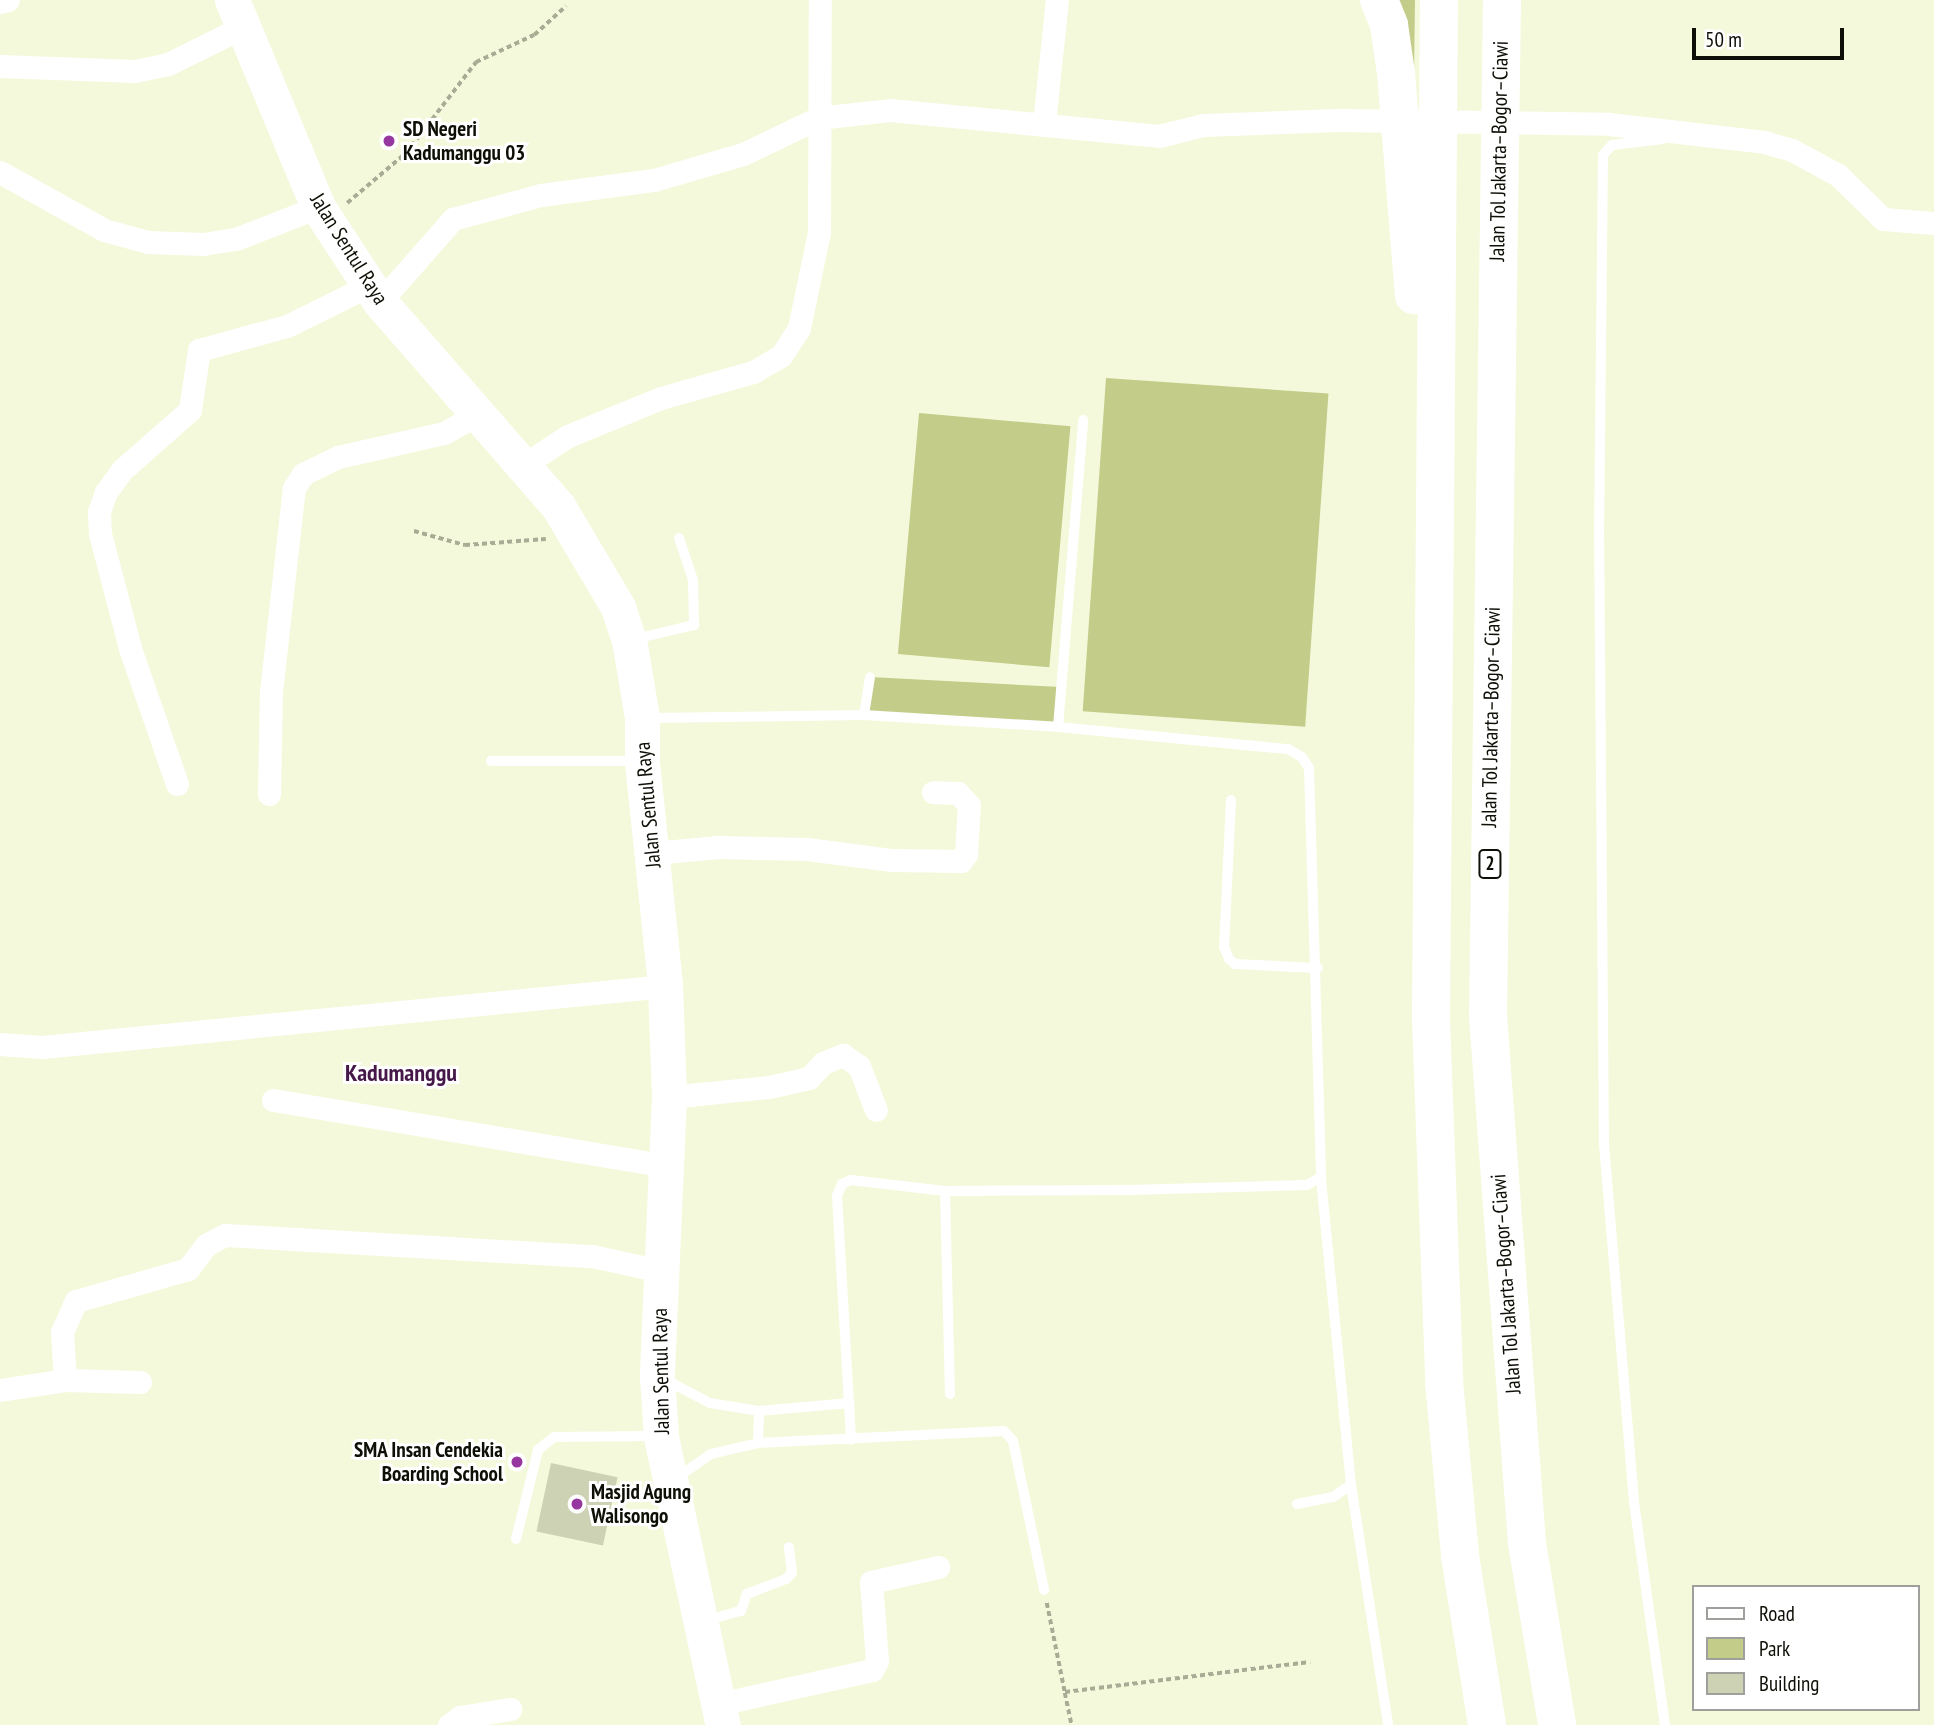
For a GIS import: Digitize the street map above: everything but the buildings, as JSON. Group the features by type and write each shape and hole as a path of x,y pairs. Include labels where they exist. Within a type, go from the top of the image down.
{"highway":[{"path":"1378,0 1389,25 1396,73 1433,531"},
{"path":"1439,0 1431,1018 1444,1382 1460,1556 1488,1725"},
{"name":"Jalan Tol Jakarta–Bogor–Ciawi","path":"1502,0 1488,1016 1527,1543 1557,1725"}],"main road":[{"name":"Jalan Sentul Raya","path":"237,14 322,214 374,294 525,464 575,531 618,607 629,640 642,718 642,762 665,986 669,1097 657,1376 661,1437 721,1714"}],"street":[{"path":"0,2 8,0"},
{"path":"525,464 568,436 661,398 753,372 781,356 800,328 819,232 822,165 817,118 820,0"},
{"path":"1044,123 1057,0"},
{"path":"0,66 135,71 168,64 237,14"},
{"path":"177,784 130,648 100,534 99,512 106,492 122,470 190,410 199,350 287,326 374,294 453,219 541,195 654,180 743,154 817,118 890,110 1159,136 1203,125 1338,120 1609,124 1694,136 1764,142 1792,150 1838,175 1883,219 1934,223"},
{"path":"0,172 104,230 148,242 203,244 236,239 322,214"},
{"path":"268,794 271,692 294,488 303,474 338,457 444,433 480,414"},
{"path":"653,853 719,847 807,849 904,861 961,861 966,854 969,805 958,793 933,792"},
{"path":"21,1046 665,986"},
{"path":"669,1097 769,1087 809,1078 823,1063 843,1055 859,1066 876,1110"},
{"path":"273,1100 666,1167"},
{"path":"65,1380 62,1332 76,1301 188,1269 206,1245 225,1235 592,1256 661,1271"},
{"path":"0,1390 65,1380 140,1382"},
{"path":"721,1714 872,1670 877,1661 871,1582 938,1567"},
{"path":"449,1725 460,1717 510,1709"}],"lane":[{"path":"1665,1725 1634,1502 1604,1143 1599,525 1602,181 1603,155 1612,145 1694,136"},
{"path":"1058,727 1083,420"},
{"path":"629,640 694,625 693,580 679,538"},
{"path":"864,715 870,677"},
{"path":"642,718 864,715 1058,727 1288,749 1302,757 1309,768 1318,968 1321,1177 1351,1485 1388,1725"},
{"path":"491,761 642,762"},
{"path":"1231,800 1224,947 1229,959 1235,964 1318,968"},
{"path":"851,1440 837,1196 842,1184 851,1180 945,1191 1307,1185 1321,1177"},
{"path":"945,1191 950,1394"},
{"path":"657,1376 710,1403 759,1411 850,1404"},
{"path":"758,1443 759,1411"},
{"path":"670,1482 711,1454 758,1443 1004,1431 1013,1441 1044,1590"},
{"path":"516,1539 538,1450 554,1437 661,1437"},
{"path":"1297,1504 1333,1497 1351,1485"},
{"path":"699,1622 741,1611 747,1594 786,1579 792,1573 789,1547"}],"path":[{"path":"322,214 406,153 476,62 534,35 566,6"},
{"path":"414,531 465,545 537,542 575,531"},
{"path":"1044,1590 1072,1725"},
{"path":"1065,1692 1310,1662"}],"green space":[{"path":"1397,0 1415,0 1414,75"},
{"path":"1106,378 1328,394 1305,727 1083,711"},
{"path":"919,413 1070,426 1049,667 898,654"},
{"path":"870,677 1061,687 1059,725 868,715"}],"place":[{"name":"SD Negeri Kadumanggu 03","path":"389,141"},
{"name":"SMA Insan Cendekia Boarding School","path":"517,1462"},
{"name":"Masjid Agung Walisongo","path":"577,1504"}],"district":[{"name":"Kadumanggu","path":"401,1073"}]}
